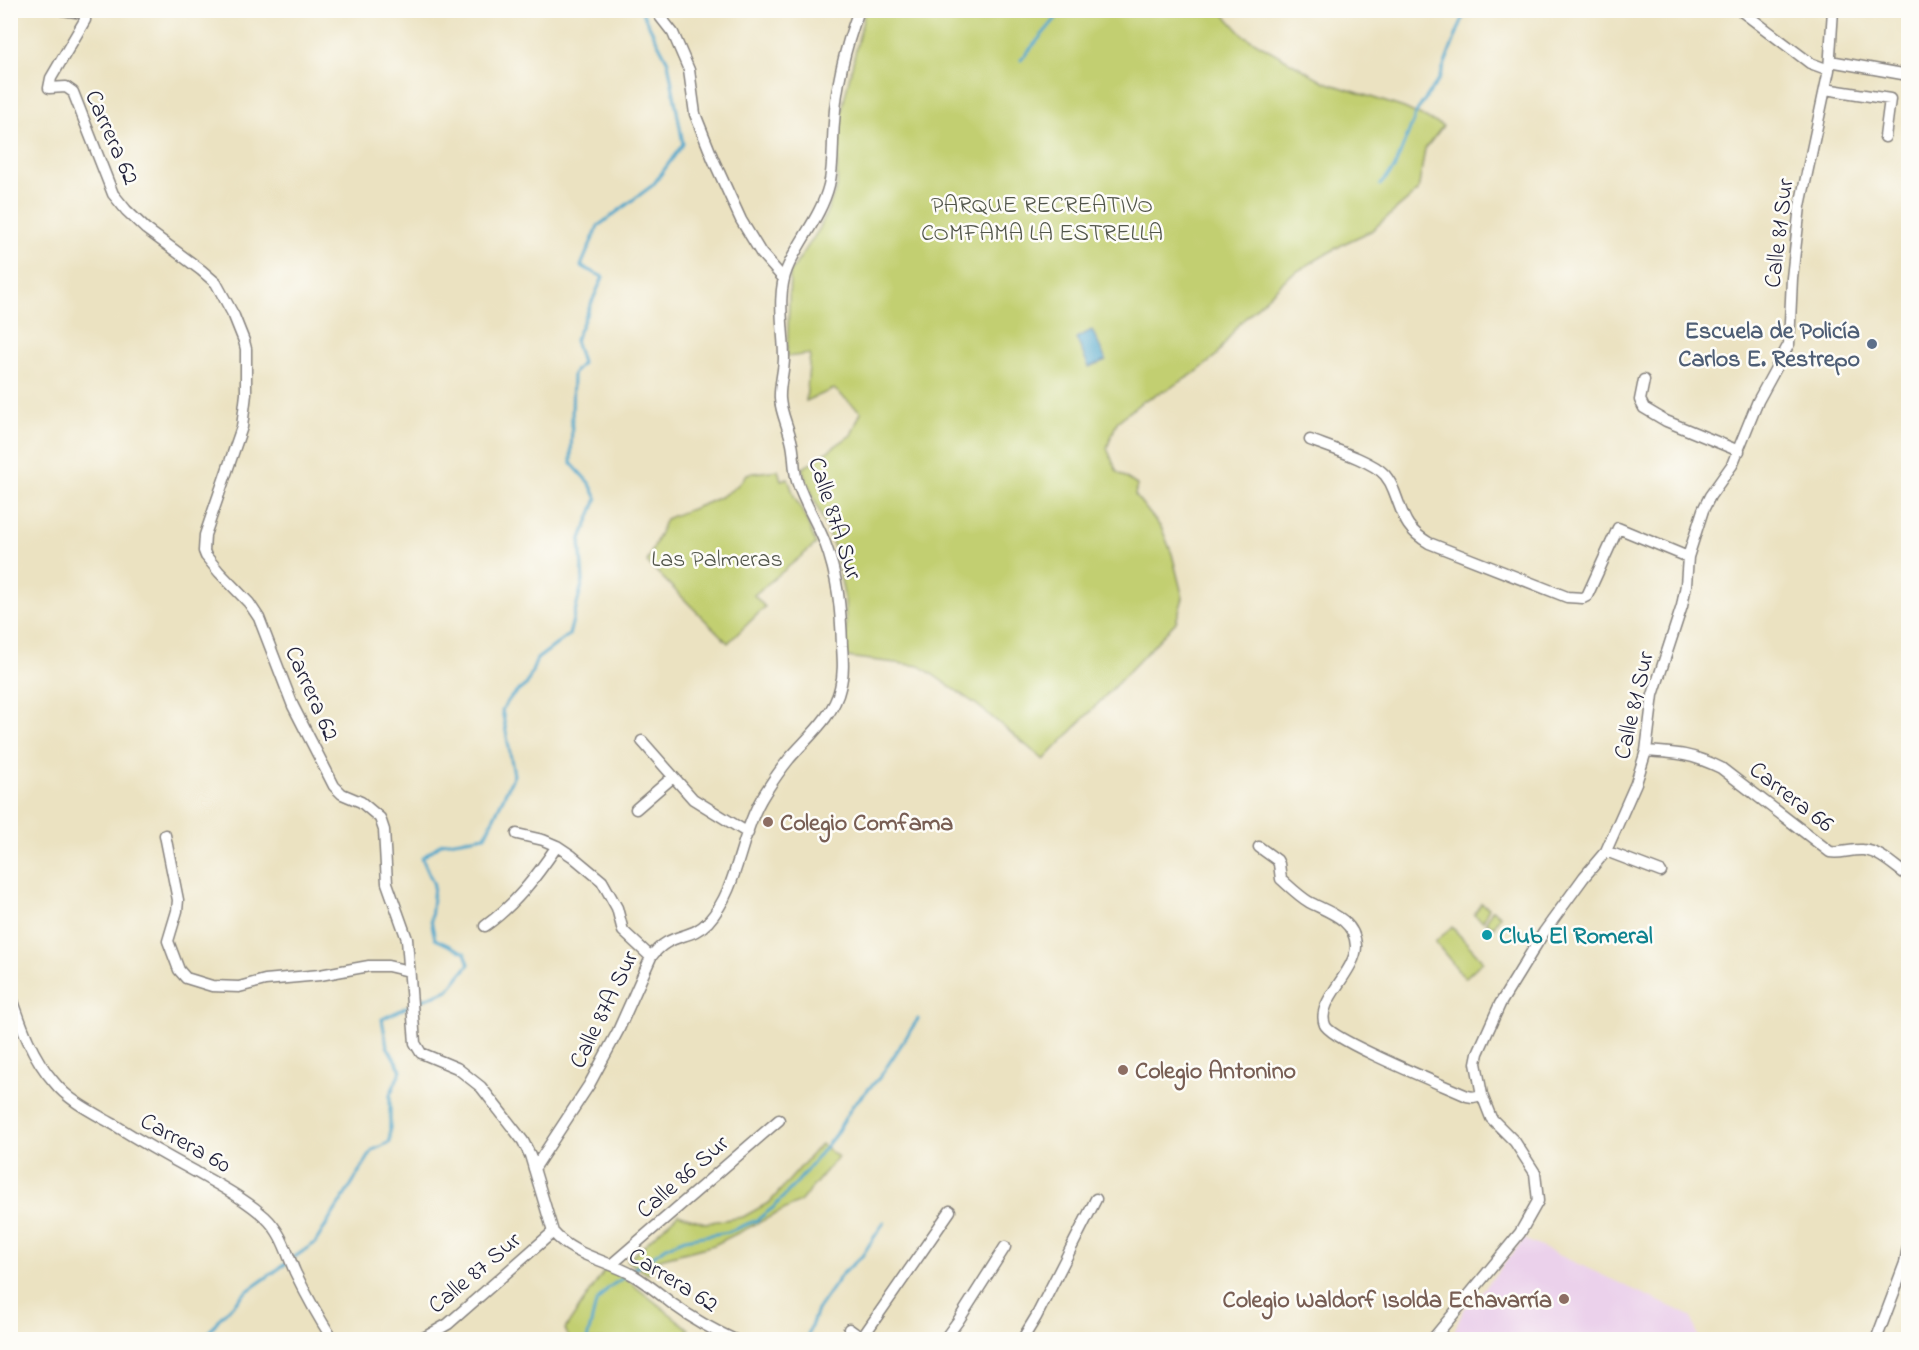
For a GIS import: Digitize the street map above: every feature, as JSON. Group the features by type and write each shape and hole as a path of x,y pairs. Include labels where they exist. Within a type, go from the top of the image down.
{"street":[{"name":"Carrera 62","path":"62,10 83,13 86,20 51,78 49,88 66,87 71,90 113,194 146,229 216,283 241,331 246,350 244,420 205,535 204,551 212,565 249,603 259,618 292,706 334,786 342,794 361,802 380,818 384,830 387,883 407,939 415,1043 422,1053 457,1068 481,1087 523,1141 534,1169 552,1232 573,1250 612,1264 636,1277 690,1316 735,1340"},
{"path":"656,10 673,33 689,70 695,114 738,212 761,253 784,279"},
{"name":"Calle 87A Sur","path":"534,1169 589,1085 618,1031 651,957 659,946 668,940 698,930 707,923 725,894 763,795 786,762 835,703 842,677 841,614 838,589 825,543 797,481 793,446 780,400 784,359 784,279 792,259 816,218 830,183 838,94 859,10"},
{"path":"1740,10 1810,63 1908,75"},
{"name":"Calle 81 Sur","path":"1432,1340 1520,1233 1538,1201 1535,1173 1515,1142 1491,1118 1482,1095 1476,1063 1478,1053 1500,1004 1544,932 1606,851 1636,783 1646,752 1653,695 1682,606 1688,557 1703,510 1739,451 1761,394 1789,344 1792,278 1800,206 1825,89 1833,10"},
{"path":"1825,89 1890,99 1885,137"},
{"path":"1644,380 1640,400 1644,408 1680,428 1739,451"},
{"path":"1310,440 1375,467 1385,474 1408,527 1422,539 1452,554 1567,597 1587,596 1618,528 1688,557"},
{"path":"642,741 684,790 703,807 748,833"},
{"name":"Carrera 66","path":"1646,752 1681,753 1703,759 1721,768 1830,852 1837,854 1862,850 1871,852 1880,855 1908,876"},
{"path":"636,809 673,777"},
{"path":"517,834 557,846 602,881 617,908 623,932 651,957"},
{"path":"165,835 178,900 177,912 168,941 169,948 179,970 186,978 212,986 239,987 265,980 320,975 369,966 388,966 409,971"},
{"path":"485,926 499,917 519,897 540,872 557,846"},
{"path":"1259,847 1277,860 1281,879 1307,901 1323,907 1342,919 1351,930 1356,945 1354,959 1329,999 1324,1021 1326,1028 1355,1045 1467,1096 1482,1095"},
{"path":"1606,851 1661,872"},
{"name":"Carrera 60","path":"10,993 30,1047 48,1075 73,1101 220,1185 254,1207 276,1230 320,1320 333,1340"},
{"name":"Calle 86 Sur","path":"612,1264 779,1120"},
{"path":"1022,1340 1096,1199"},
{"path":"849,1329 863,1339 950,1211"},
{"name":"Calle 87 Sur","path":"420,1340 448,1324 552,1232"},
{"path":"944,1340 1005,1247"},
{"path":"1876,1340 1905,1263 1908,1247"}],"shaded area":[{"name":"Colegio Waldorf Isolda Echavarría","path":"1524,1239 1691,1316 1699,1339 1450,1340 1464,1309 1484,1289"}],"green space":[{"name":"PARQUE RECREATIVO COMFAMA LA ESTRELLA","path":"865,11 1221,11 1243,35 1325,82 1404,108 1443,126 1425,149 1418,191 1371,231 1345,243 1289,276 1237,326 1216,356 1198,371 1143,401 1117,422 1107,448 1117,472 1137,485 1135,495 1162,529 1172,554 1183,598 1176,622 1044,760 977,705 920,666 847,657 845,601 836,552 802,469 851,435 861,412 834,389 806,401 810,354 787,357 790,273 820,228 837,187 838,126"},
{"name":"Las Palmeras","path":"778,470 781,480 788,478 816,544 754,595 765,607 728,643 647,562 666,519 710,502 732,490 746,474"},
{"path":"1481,903 1489,908 1483,921 1474,915"},
{"path":"1492,910 1500,915 1494,927 1486,922"},
{"path":"1452,927 1483,961 1465,978 1435,942"},
{"path":"821,1144 838,1157 800,1202 714,1245 660,1259 648,1274 627,1261 678,1214 705,1223 743,1217 770,1202"},
{"path":"608,1265 689,1329 680,1339 570,1340 565,1329"}],"water":[{"path":"1092,330 1106,360 1089,367 1076,338"}],"waterway":[{"path":"415,1003 448,990 469,964 465,953 435,939 431,920 434,885 422,858 442,843 485,836 514,775 502,710 511,697 527,684 537,659 569,635 583,581 580,541 597,499 590,484 571,463 573,374 582,363 575,340 603,277 581,266 598,226 653,185 683,144 668,62 641,10"},
{"path":"1021,60 1063,10"},
{"path":"1380,185 1394,169 1417,111 1439,79 1466,10"},
{"path":"293,1258 315,1243 373,1150 390,1142 390,1095 401,1070 387,1046 382,1019 409,1006"},
{"path":"631,1271 668,1246 685,1239 728,1232 757,1220 774,1207 835,1135 853,1105 880,1077 918,1019"},
{"path":"806,1340 817,1310 842,1274 862,1256 884,1222"},
{"path":"203,1340 218,1320 246,1292 288,1262"},
{"path":"587,1340 596,1303 608,1288 626,1276"},
{"path":"173,1340 176,1338 186,1340"}],"place":[{"name":"Escuela de Policía Carlos E. Restrepo","path":"1872,344"},
{"name":"Colegio Comfama","path":"768,822"},
{"name":"Club El Romeral","path":"1487,935"},
{"name":"Colegio Antonino","path":"1123,1070"},
{"name":"Colegio Waldorf Isolda Echavarría","path":"1564,1299"}]}
